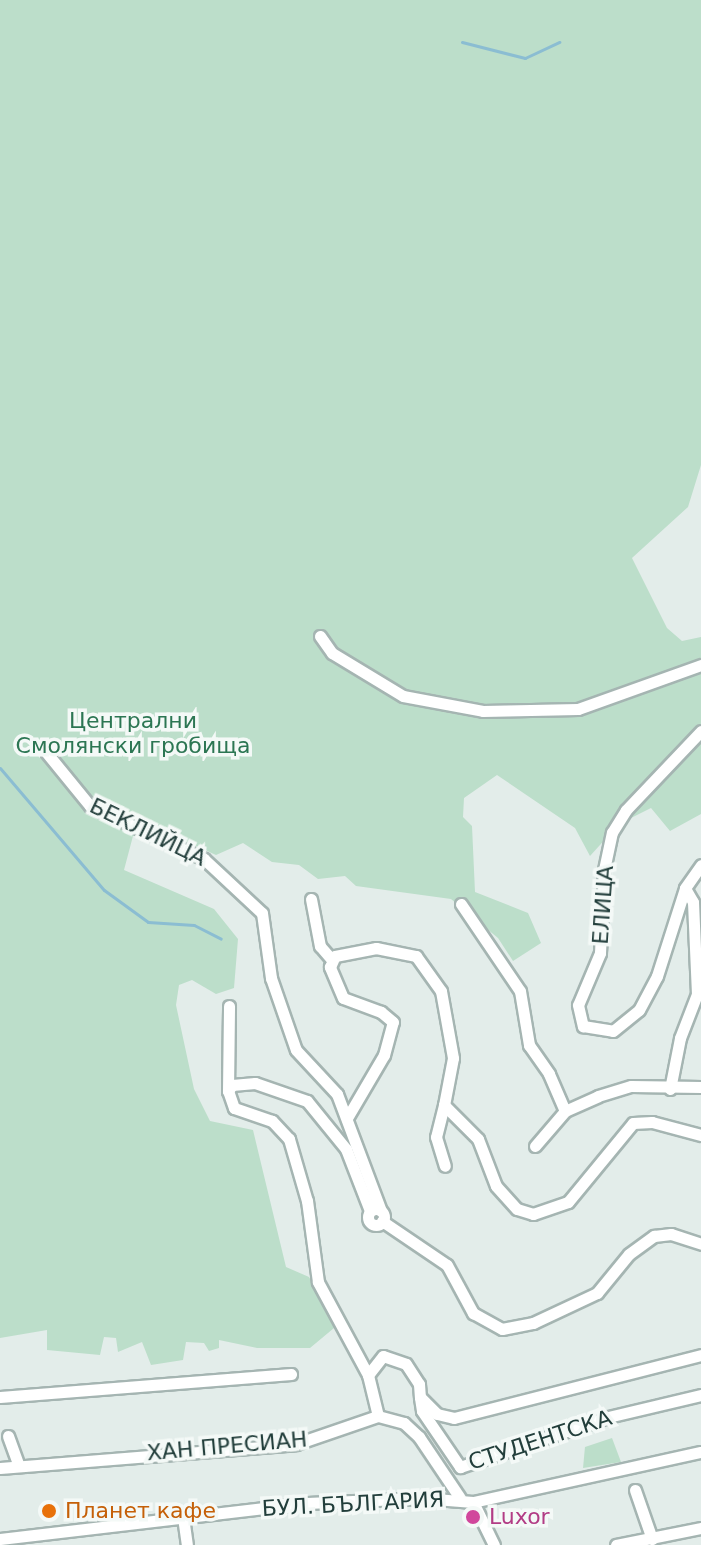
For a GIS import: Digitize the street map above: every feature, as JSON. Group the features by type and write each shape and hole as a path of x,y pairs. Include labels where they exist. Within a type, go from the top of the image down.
{"street":[{"path":"320,636 332,653 403,696 483,711 578,709 701,665"},
{"name":"ЕЛИЦА","path":"701,731 626,810 612,832 604,871 600,953 578,1005 583,1026 613,1031 639,1010 657,976 685,888 701,865"},
{"name":"БЕКЛИЙЦА","path":"46,752 90,806 204,859 252,902 266,927 271,978 296,1050 331,1085 347,1118 378,1215"},
{"path":"670,1089 680,1038 697,994 693,902 685,888"},
{"path":"311,899 320,946 332,960 332,976 343,998 381,1012 393,1022 384,1055 347,1118"},
{"path":"461,904 520,991 529,1045 549,1074 565,1111"},
{"path":"332,960 376,948 399,950 425,964 441,991 451,1034 451,1083 436,1137 445,1166"},
{"path":"229,1006 228,1091 234,1108 272,1121 289,1139 307,1201 318,1282 368,1375 381,1417 404,1423 419,1437 460,1498"},
{"path":"228,1091 241,1081 307,1101 346,1149 378,1215 447,1265 473,1313 502,1329 533,1323 597,1293 629,1254 654,1236 671,1234 701,1244"},
{"path":"535,1146 565,1111 631,1086 670,1089 701,1087"},
{"path":"444,1105 488,1152 506,1203 533,1214 568,1202 633,1123 652,1122 701,1135"},
{"path":"368,1375 383,1356 406,1364 419,1384 420,1397 437,1414 454,1418 701,1355"},
{"path":"0,1397 291,1374"},
{"name":"СТУДЕНТСКА","path":"420,1397 422,1411 460,1467 608,1417 701,1395"},
{"name":"ХАН ПРЕСИАН","path":"0,1468 296,1444 381,1417"},
{"path":"8,1436 19,1466"},
{"name":"БУЛ. БЪЛГАРИЯ","path":"0,1539 344,1502 460,1498 473,1502 701,1452"},
{"path":"635,1490 652,1539"},
{"path":"473,1502 494,1545"},
{"path":"183,1517 187,1545"},
{"path":"616,1545 701,1528"}],"green space":[{"name":"Централни Смолянски гробища","path":"0,0 701,0 701,465 688,507 632,558 667,628 682,641 701,637 701,814 670,831 651,808 619,824 590,856 575,828 497,775 464,798 463,817 472,826 475,892 528,913 541,943 513,961 498,938 451,899 356,886 345,876 318,879 299,865 272,862 243,843 216,855 178,838 133,836 124,870 214,909 238,939 234,988 216,994 192,980 179,985 176,1005 194,1089 210,1121 253,1130 286,1267 309,1277 334,1320 334,1328 310,1348 257,1348 219,1340 219,1348 209,1351 204,1343 186,1342 183,1360 151,1365 142,1342 118,1352 116,1338 104,1337 100,1355 47,1350 47,1330 0,1338"},
{"path":"612,1438 621,1462 583,1468 585,1447"}],"waterway":[{"path":"462,42 525,58 559,42"},
{"path":"0,768 104,890 148,922 194,925 221,939"}],"place":[{"name":"Планет кафе","path":"49,1511"},
{"name":"Luxor","path":"473,1517"}]}
